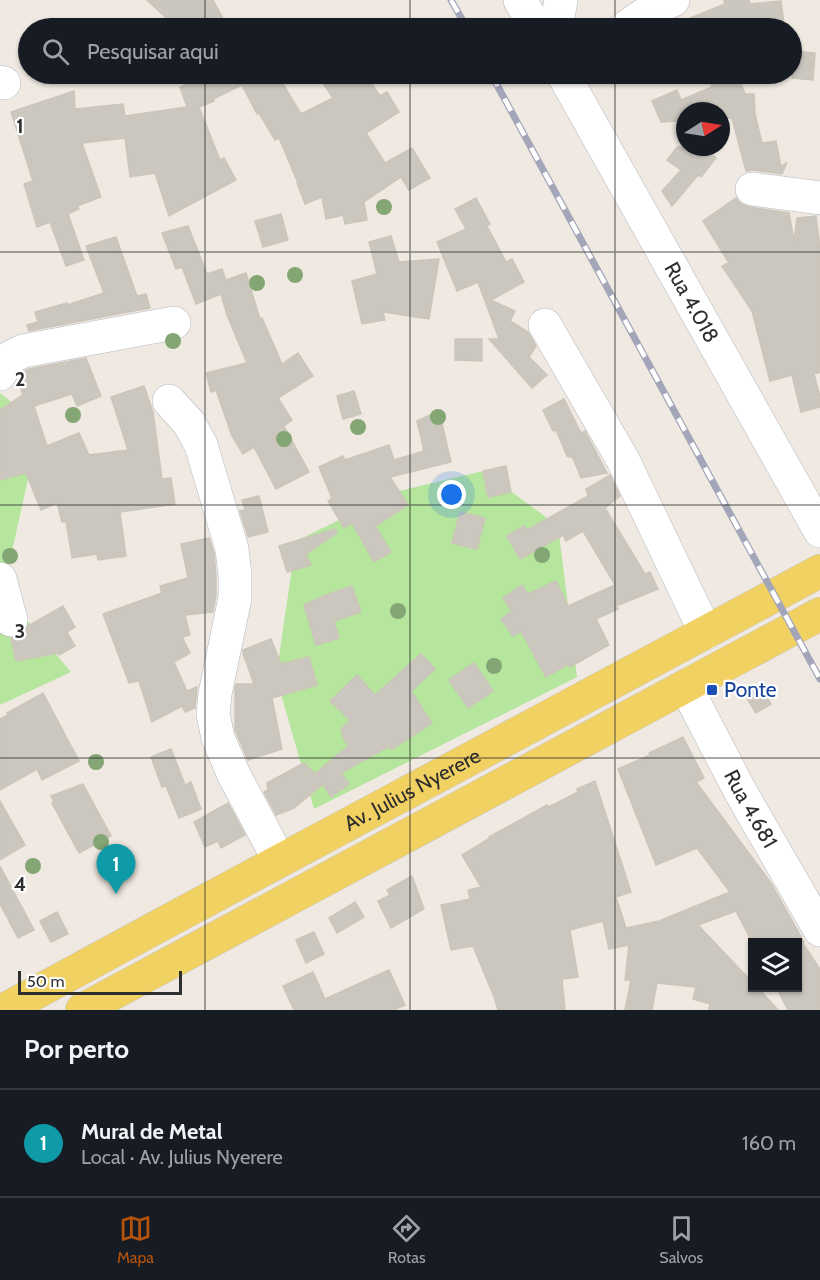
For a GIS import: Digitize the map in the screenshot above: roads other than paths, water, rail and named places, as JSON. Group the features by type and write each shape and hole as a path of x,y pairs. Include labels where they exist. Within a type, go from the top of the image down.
{"main road":[{"name":"Av. Julius Nyerere","path":"4,1010 279,860 489,750 820,571"},
{"name":"Av. Julius Nyerere","path":"82,1010 820,614"}],"street":[{"path":"520,0 530,18"},
{"path":"557,18 561,0"},
{"path":"639,18 673,0"},
{"name":"Rua 4.018","path":"575,84 820,531"},
{"path":"752,189 820,198"},
{"path":"0,374 9,358 23,351 174,323"},
{"path":"545,325 622,460 706,633"},
{"path":"169,402 189,423 201,445 232,549 235,598 213,714 218,738 234,775 279,860"},
{"path":"0,579 11,620"},
{"name":"Rua 4.681","path":"686,687 740,791 820,930"}],"railway":[{"path":"451,0 461,18"},
{"path":"496,84 820,679"}],"place":[{"name":"Ponte","path":"712,690"},
{"name":"Mural de Metal","path":"116,894"}]}
